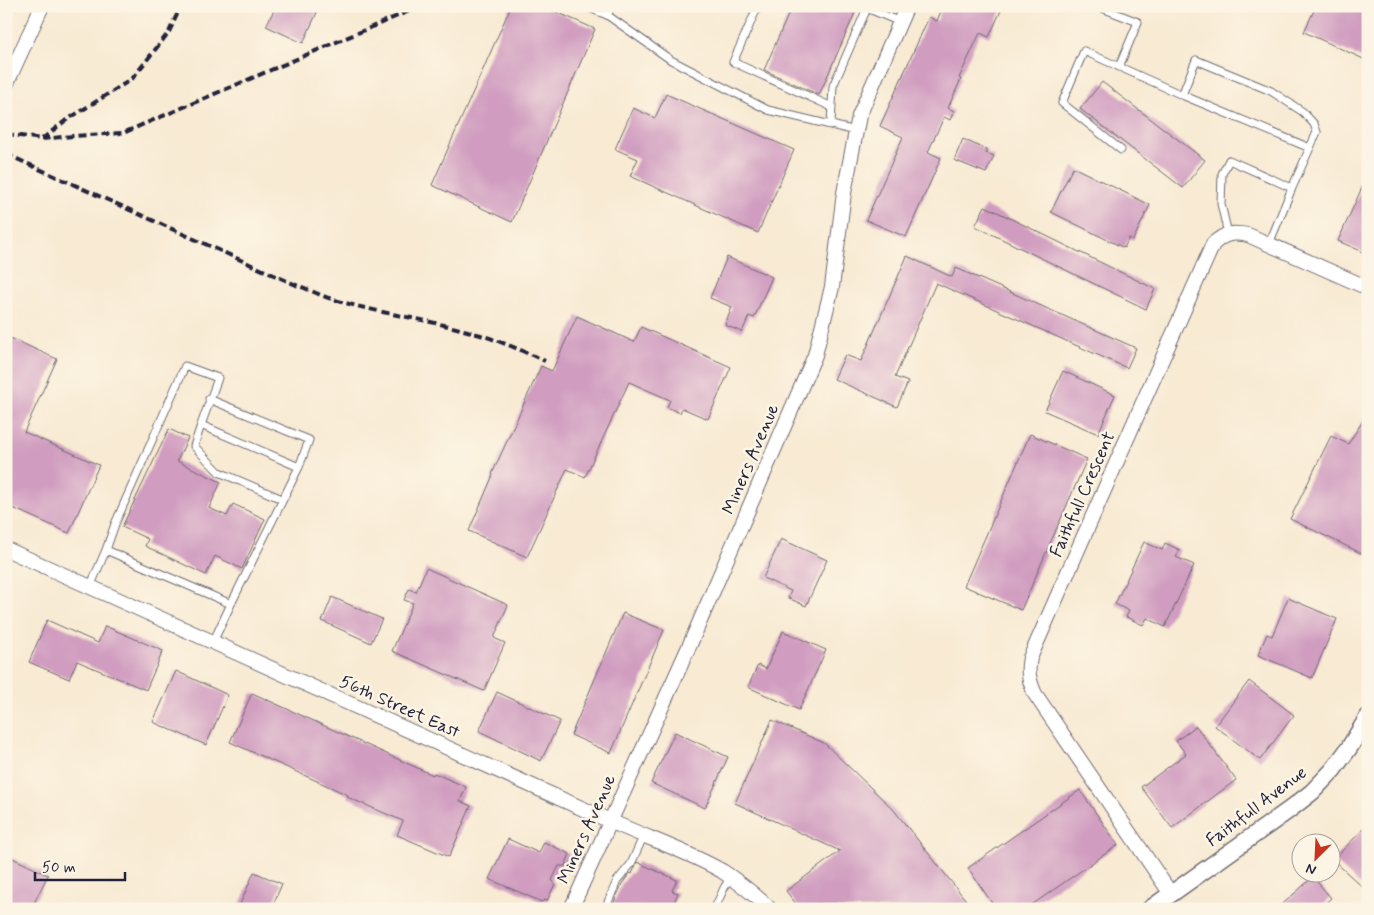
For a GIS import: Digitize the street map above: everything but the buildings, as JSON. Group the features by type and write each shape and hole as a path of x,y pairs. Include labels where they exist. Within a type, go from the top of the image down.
{"street":[{"path":"6,85 42,6"},
{"name":"Miners Avenue","path":"571,909 691,642 815,355 832,287 844,193 859,116 907,6"},
{"path":"1228,234 1248,235 1368,288"},
{"name":"Faithfull Crescent","path":"1171,894 1036,694 1028,677 1028,667 1030,658 1214,244 1228,234"},
{"name":"56th Street East","path":"6,549 610,822 694,857 731,877 747,888 770,909"},
{"name":"Faithfull Avenue","path":"1150,909 1312,792 1333,770 1368,717"}],"lane":[{"path":"585,6 607,16 671,60 768,110 856,130"},
{"path":"607,16 612,6"},
{"path":"758,6 733,62 832,107"},
{"path":"1097,6 1138,22 1119,67"},
{"path":"831,124 833,86 868,7 900,22"},
{"path":"1121,150 1062,103 1084,51 1182,95 1310,148"},
{"path":"1182,95 1196,60 1271,91 1303,112 1314,124 1316,132 1269,244"},
{"path":"1228,234 1222,204 1222,174 1229,160 1292,188"},
{"path":"90,587 115,524 185,366 218,378 194,446 219,472 282,499"},
{"path":"209,399 309,440 299,467 230,604 213,642"},
{"path":"201,425 299,467"},
{"path":"106,550 230,604"},
{"path":"605,909 617,881 631,864 643,836"},
{"path":"716,909 724,888 731,877"}],"railway":[{"path":"42,139 65,121 132,79 169,32 181,6"},
{"path":"6,134 42,139 123,133 421,6"},
{"path":"6,154 323,296 368,309 441,324 477,334 545,361"}]}
